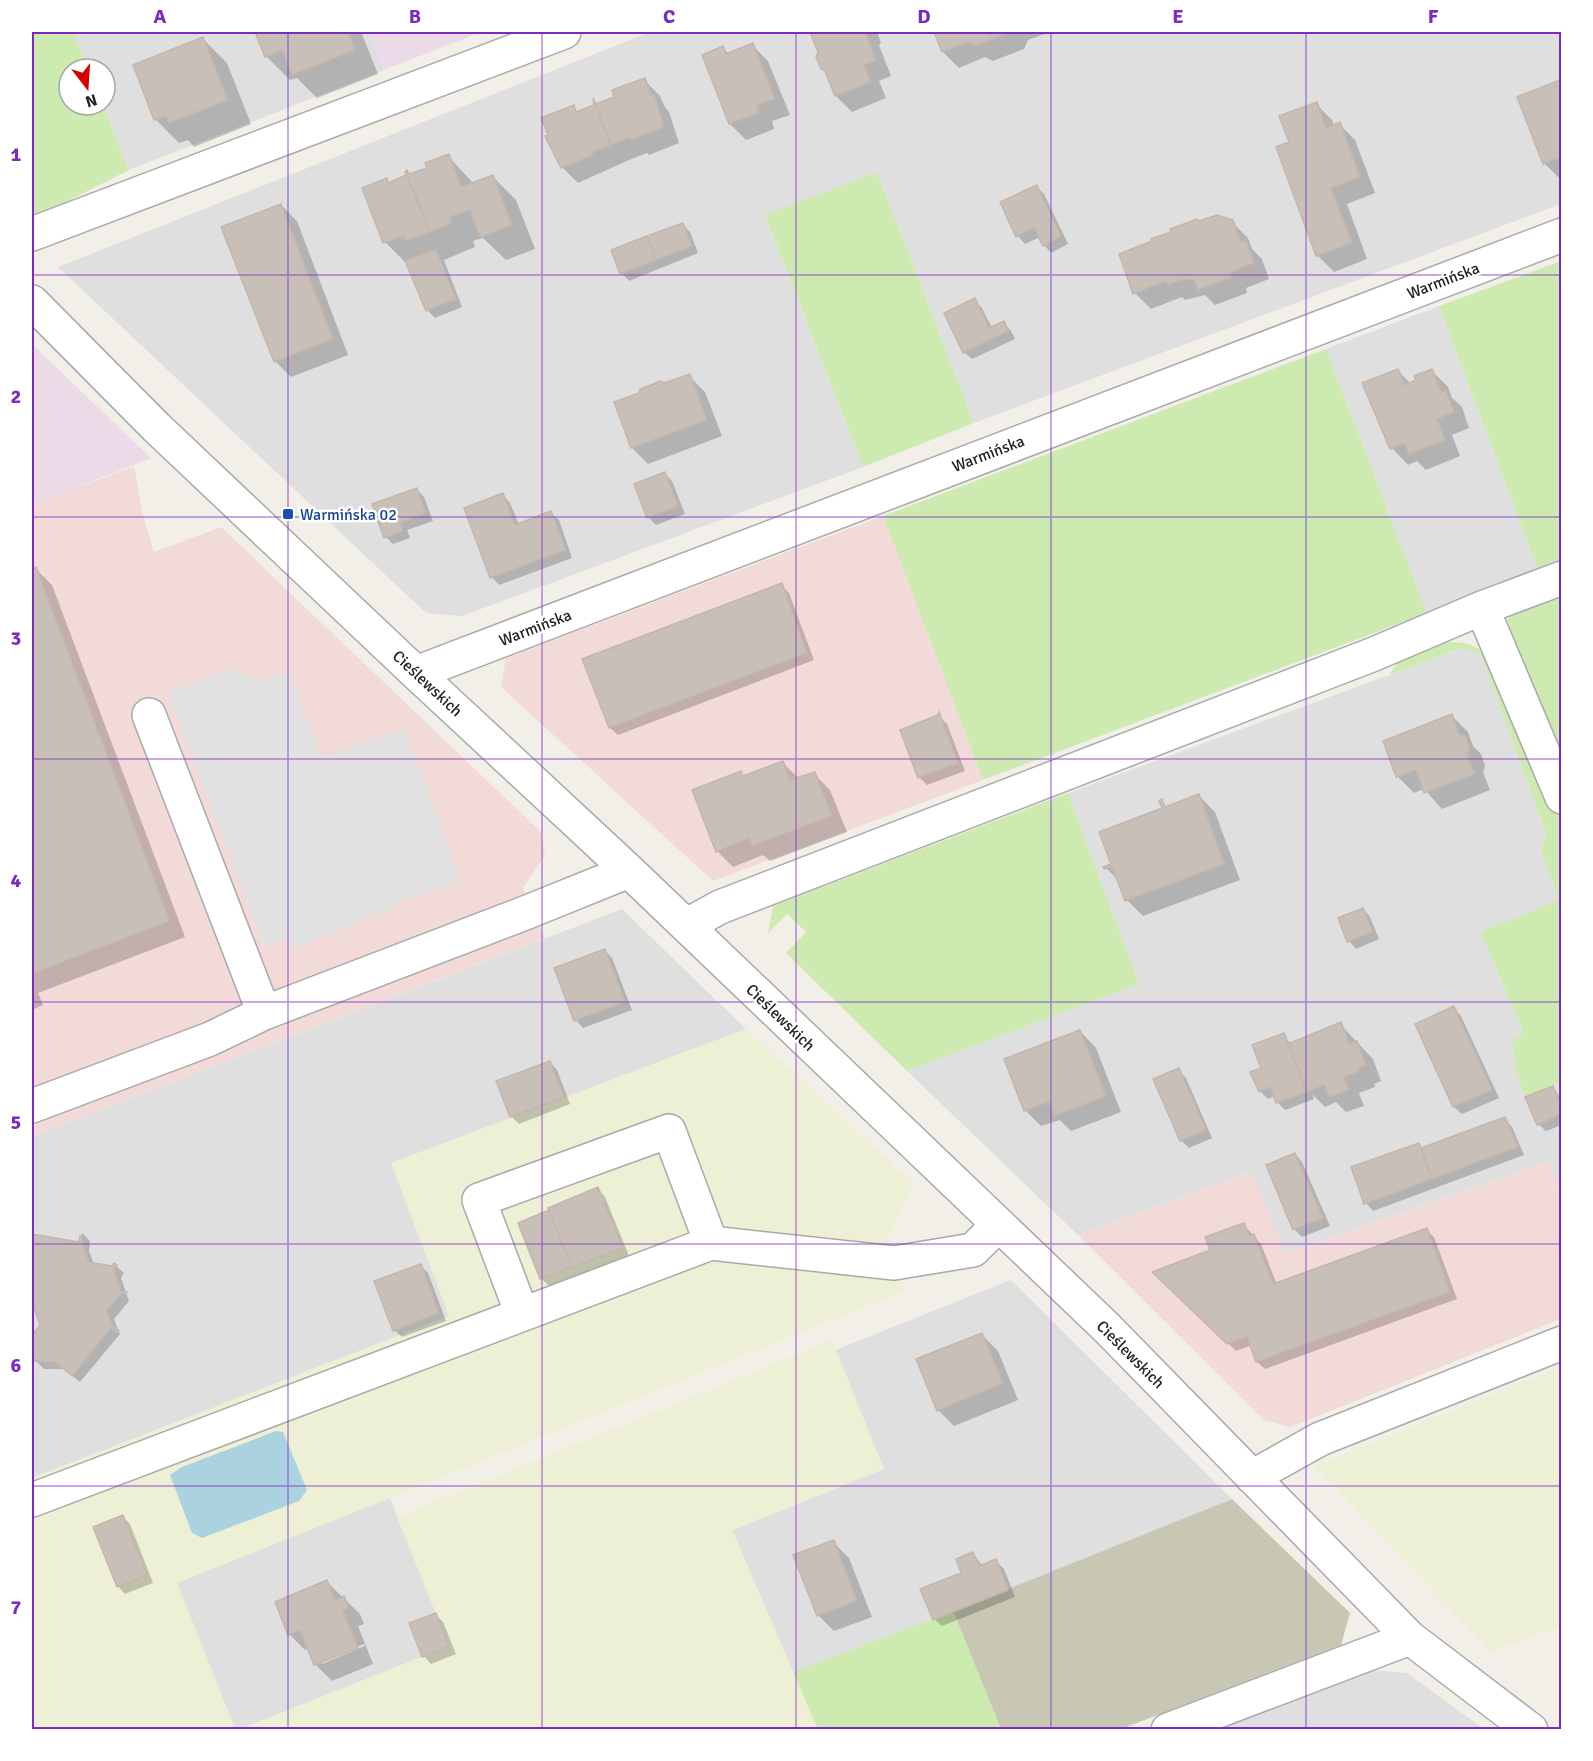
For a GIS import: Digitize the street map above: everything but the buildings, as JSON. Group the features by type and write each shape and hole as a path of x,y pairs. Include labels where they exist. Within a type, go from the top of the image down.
{"street":[{"path":"32,234 564,32"},
{"name":"Warmińska","path":"416,672 1562,235"},
{"name":"Cieślewskich","path":"32,302 149,420 687,925 1107,1328 1410,1638 1531,1730"},
{"path":"687,925 720,907 1374,654 1482,608 1562,578"},
{"path":"1482,608 1562,797"},
{"path":"149,715 264,1013"},
{"path":"32,1106 210,1039 264,1013 629,871"},
{"path":"522,1314 479,1200 669,1131 711,1243"},
{"path":"32,1500 711,1243 894,1263 973,1250 998,1225"},
{"path":"1252,1477 1320,1439 1562,1343"},
{"path":"1168,1730 1410,1638"}],"shaded area":[{"path":"73,32 369,32 384,70 129,170 108,117 117,117 117,57 83,57"},
{"path":"369,32 481,32 384,70"},
{"path":"650,32 1561,32 1561,204 974,423 877,172 765,216 863,467 462,616 426,613 58,267"},
{"path":"1439,306 1538,570 1427,613 1326,349"},
{"path":"32,344 151,458 32,505"},
{"path":"134,466 142,511 154,552 221,527 541,832 545,855 523,888 545,938 32,1136 32,505"},
{"path":"883,516 983,780 713,881 501,687 506,658"},
{"path":"1463,648 1481,655 1546,834 1541,851 1560,900 1480,932 1524,1034 1526,1097 1561,1082 1561,1191 1549,1161 1285,1254 1251,1172 1078,1235 907,1071 1139,984 1068,793"},
{"path":"229,669 261,681 289,672 321,758 404,728 461,880 398,903 394,908 356,921 354,925 294,948 291,942 286,940 264,946 168,693"},
{"path":"622,909 746,1029 392,1163 450,1316 32,1478 32,1136"},
{"path":"746,1029 914,1184 886,1244 905,1291 177,1583 235,1729 32,1730 32,1478 449,1316 391,1163"},
{"path":"1549,1161 1561,1191 1561,1319 1290,1427 1264,1420 1078,1235 1252,1172 1286,1254"},
{"path":"1011,1280 1232,1499 934,1619 793,1672 732,1530 883,1469 836,1350"},
{"path":"832,1340 884,1469 732,1530 818,1729 241,1730 449,1646 397,1517"},
{"path":"1561,1367 1561,1628 1560,1626 1491,1652 1315,1466"},
{"path":"390,1498 449,1646 241,1729 235,1729 177,1583"},
{"path":"1232,1499 1350,1613 1341,1645 1121,1729 1001,1730 953,1611"},
{"path":"1369,1670 1407,1673 1484,1729 1216,1730"}],"green space":[{"path":"32,32 73,32 83,57 57,57 57,117 108,117 129,170 32,219"},
{"path":"877,172 974,423 863,467 765,215"},
{"path":"1561,261 1561,561 1538,570 1439,306"},
{"path":"1326,349 1427,613 983,780 883,516"},
{"path":"1561,589 1561,766 1505,640 1511,613"},
{"path":"1441,642 1466,644 1488,655 1561,819 1561,1082 1525,1097 1517,1072 1512,1041 1524,1033 1480,932 1559,900 1541,851 1546,834 1481,655 1462,648 1389,675 1400,659"},
{"path":"1068,793 1139,984 907,1071 786,953 806,932 787,914 768,933 773,906"},
{"path":"953,1611 1001,1729 818,1729 793,1672"}],"water":[{"path":"276,1431 283,1432 307,1490 299,1501 202,1538 192,1533 170,1475 182,1467"}],"place":[{"name":"Warmińska 02","path":"288,514"}]}
